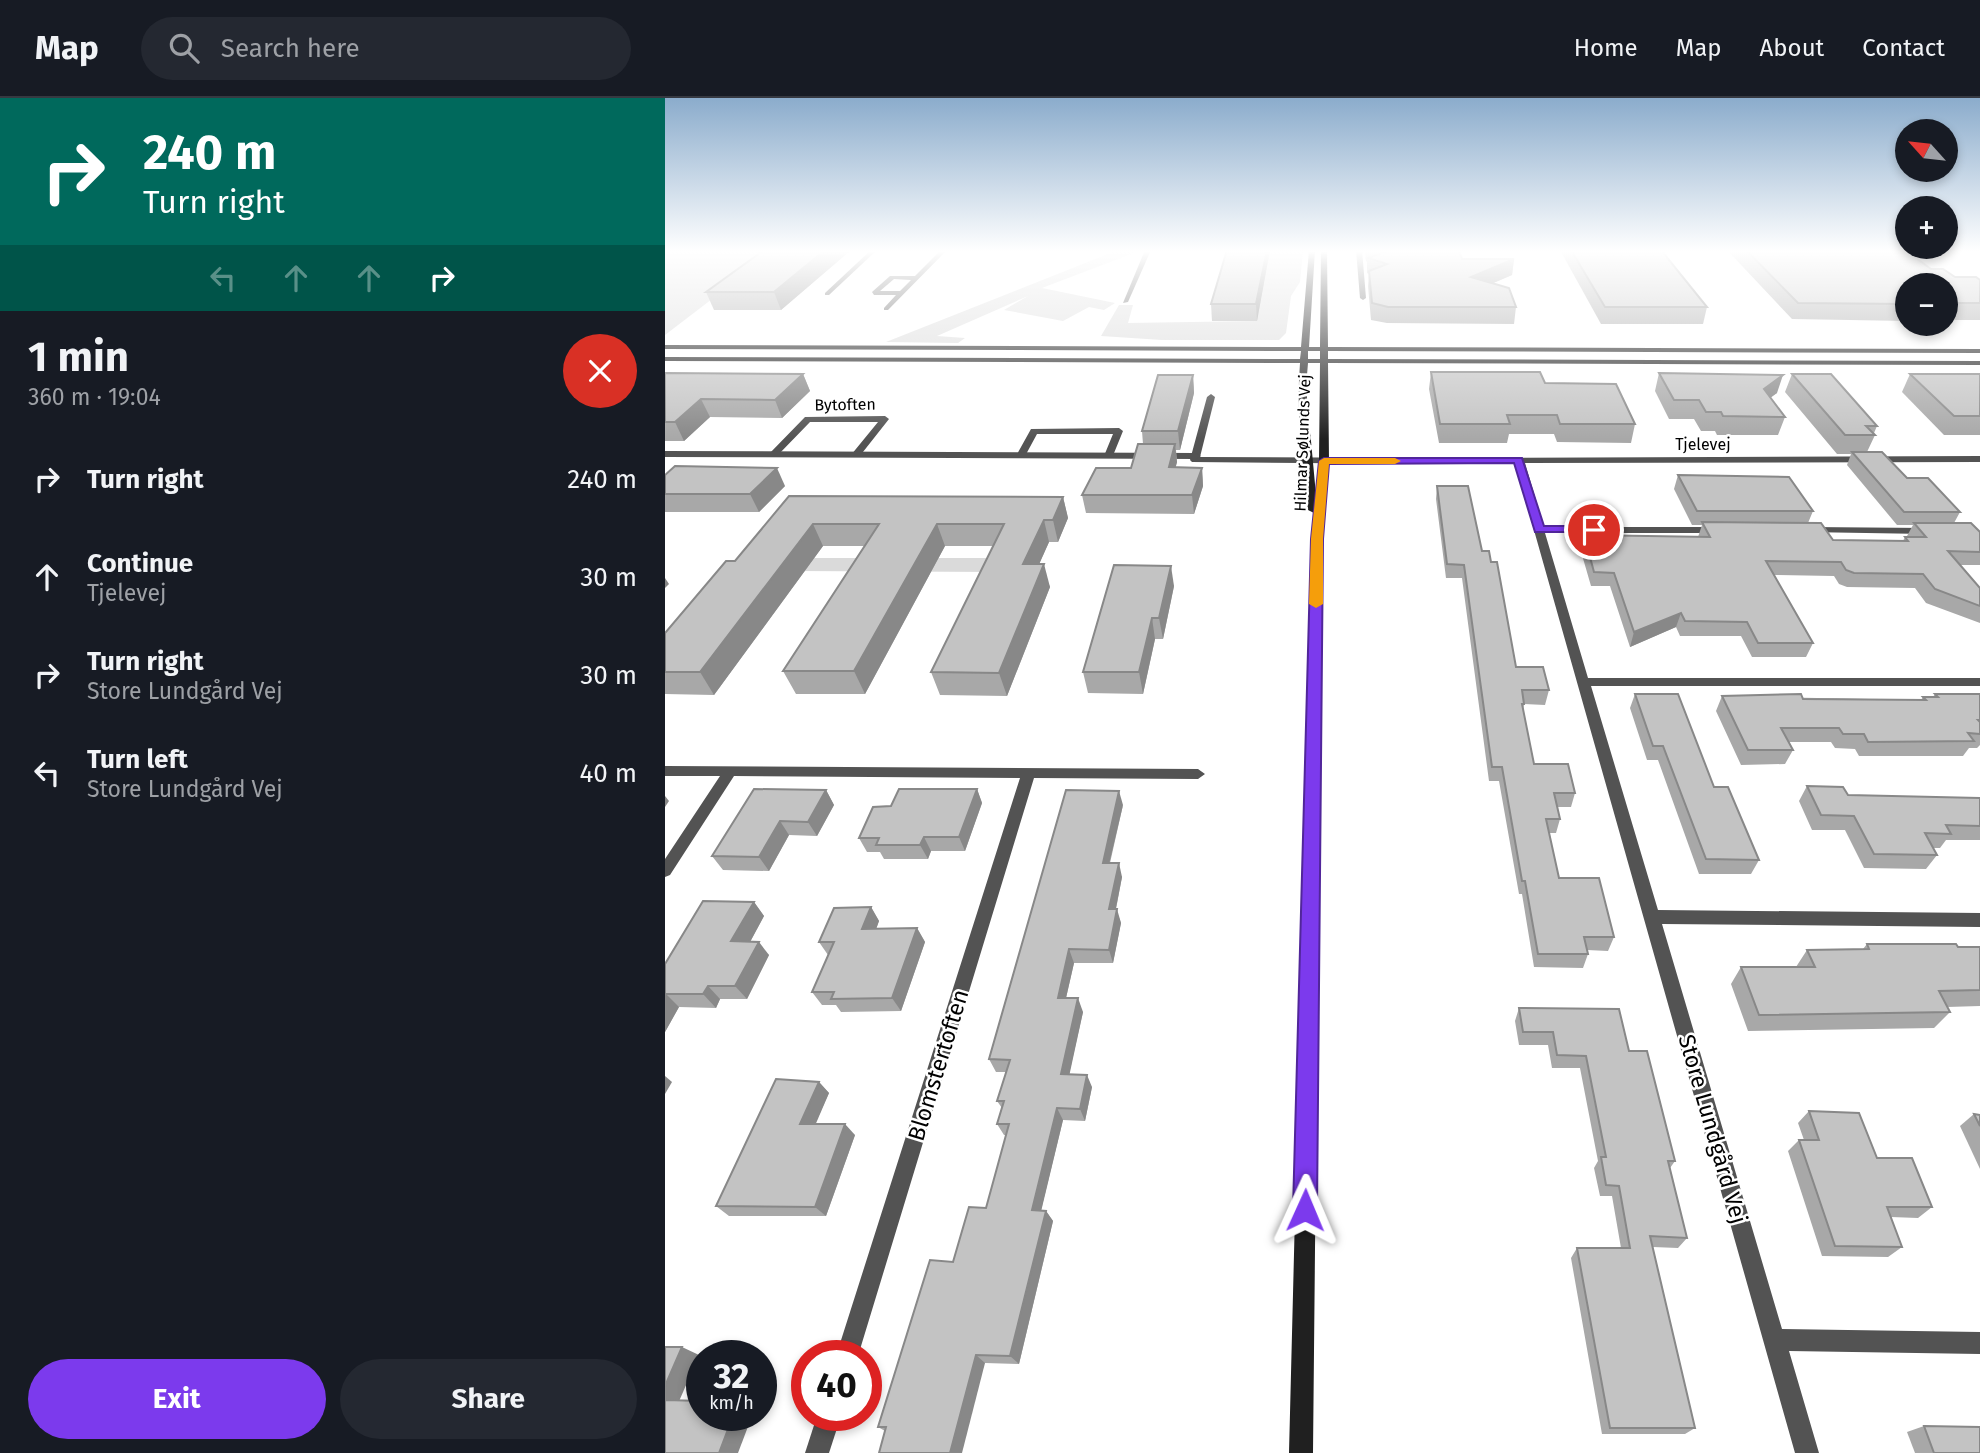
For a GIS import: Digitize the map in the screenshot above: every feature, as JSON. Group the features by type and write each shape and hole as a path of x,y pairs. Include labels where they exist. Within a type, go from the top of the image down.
{"main road":[{"name":"Hilmar Sølunds Vej","path":"1308,313 1303,387 1307,461 1317,539"},
{"name":"Hilmar Sølunds Vej","path":"1301,1453 1317,539 1324,461 1324,313"},
{"path":"665,346 1980,351"},
{"path":"665,359 1980,363"}],"street":[{"path":"666,454 1196,456 1211,397"},
{"name":"Bytoften","path":"774,454 808,419 885,419 856,455"},
{"path":"1021,456 1034,431 1119,431 1109,456"},
{"name":"Tjelevej","path":"1196,456 1195,460 1307,461 1980,459"},
{"name":"Store Lundgård Vej","path":"1519,460 1807,1453"},
{"path":"1539,530 1732,530"},
{"path":"1801,530 1939,531"},
{"path":"1584,682 1980,682"},
{"path":"665,771 1198,774"},
{"path":"665,872 730,772"},
{"name":"Blomstertoften","path":"852,1340 1029,773"},
{"path":"1651,917 1980,920"},
{"path":"1774,1340 1980,1343"},
{"path":"817,1453 824,1431"}],"shaded area":[{"path":"665,313 693,313 665,335"},
{"path":"959,313 989,313 937,336 965,338 958,343 886,342"},
{"path":"1021,313 1077,313 1063,321"},
{"path":"1114,313 1131,313 1128,323 1257,321 1258,313 1289,313 1286,333 1279,340 1162,340 1101,336"},
{"path":"803,558 1004,558 998,572 794,571"}],"building":[{"path":"1431,372 1540,372 1545,383 1616,384 1635,424 1560,424 1557,415 1507,415 1510,424 1440,424"},
{"path":"665,373 803,374 775,400 701,399 675,422 665,422"},
{"path":"1659,373 1783,375 1764,389 1785,417 1723,416 1721,412 1706,412 1699,400 1674,400"},
{"path":"1792,374 1831,374 1877,426 1866,426 1875,435 1845,435"},
{"path":"1910,374 1980,374 1980,416 1954,416"},
{"path":"1158,375 1193,375 1178,431 1142,431"},
{"path":"1138,444 1175,444 1169,467 1202,468 1192,495 1082,495 1096,468 1131,468"},
{"path":"1852,452 1882,452 1907,478 1928,478 1960,512 1904,512"},
{"path":"675,466 777,468 750,494 665,494 665,475"},
{"path":"1678,475 1789,477 1813,511 1697,511"},
{"path":"1437,486 1468,486 1482,551 1489,551 1491,562 1497,562 1516,667 1543,667 1549,690 1522,690 1522,704 1534,764 1568,764 1575,793 1554,793 1560,819 1546,819 1559,878 1599,878 1614,937 1584,937 1588,954 1538,954 1502,767 1492,767 1464,565 1447,564"},
{"path":"789,496 1063,497 1053,520 1044,520 1023,564 1044,564 999,673 931,672 1004,524 937,524 854,671 783,671 879,524 813,524 700,672 665,672 665,633 726,561 735,561"},
{"path":"1702,522 1821,523 1833,540 1908,541 1905,537 1926,537 1914,523 1971,523 1980,532 1980,552 1948,551 1980,588 1980,606 1935,589 1923,574 1854,573 1846,570 1841,562 1766,561 1813,643 1758,643 1747,622 1685,621 1681,613 1634,632 1614,573 1594,572 1584,535 1710,537"},
{"path":"1114,565 1171,566 1159,618 1152,618 1139,672 1083,672"},
{"path":"1635,694 1678,694 1714,787 1728,787 1759,860 1706,859 1663,746 1653,746"},
{"path":"1801,694 1803,699 1926,700 1923,697 1938,697 1935,694 1980,694 1980,734 1968,733 1974,741 1868,742 1864,734 1843,734 1839,728 1781,728 1793,750 1748,750 1722,696"},
{"path":"1807,786 1843,787 1848,795 1980,798 1980,826 1946,825 1951,834 1925,833 1937,855 1874,854 1854,816 1821,815"},
{"path":"754,789 826,790 808,822 780,821 759,857 712,856"},
{"path":"899,789 977,789 959,837 924,837 920,845 876,845 879,838 859,838 873,807 891,806"},
{"path":"1066,790 1119,791 1103,863 1119,863 1109,909 1117,909 1109,950 1069,949 1058,998 1078,998 1061,1074 1087,1075 1080,1109 1057,1108 1032,1210 1046,1211 1010,1356 976,1355 950,1453 879,1453 886,1427 882,1427 882,1414 930,1260 953,1262 969,1207 986,1208 1009,1124 997,1124 1004,1101 997,1101 1010,1060 989,1059"},
{"path":"703,901 754,902 731,941 759,942 735,986 708,986 703,994 665,995 665,964"},
{"path":"871,907 862,929 917,928 892,998 831,999 834,992 812,992 834,942 819,942 834,908"},
{"path":"1867,944 1956,944 1958,947 1980,947 1980,990 1939,991 1950,1012 1759,1015 1741,967 1815,967 1807,950 1869,949"},
{"path":"1519,1008 1619,1009 1629,1051 1647,1051 1675,1161 1668,1161 1687,1238 1650,1236 1695,1428 1610,1428 1577,1248 1630,1248 1619,1186 1606,1185 1601,1157 1606,1157 1586,1056 1557,1055 1553,1032 1523,1032"},
{"path":"776,1079 819,1082 800,1124 845,1124 815,1207 716,1206"},
{"path":"1809,1111 1859,1113 1877,1158 1912,1158 1932,1207 1887,1207 1902,1247 1835,1246 1799,1140 1819,1140"},
{"path":"1974,1114 1980,1115 1980,1126"},
{"path":"665,1347 682,1347 665,1386"},
{"path":"665,1400 686,1401 686,1431 727,1431 719,1453 665,1453"},
{"path":"1924,1426 1980,1427 1980,1453 1934,1453"}],"slow traffic":[{"path":"1316,604 1317,539 1324,461 1395,461"}],"route":[{"path":"1305,1210 1317,539 1324,461 1519,460 1539,530 1594,530"}]}
